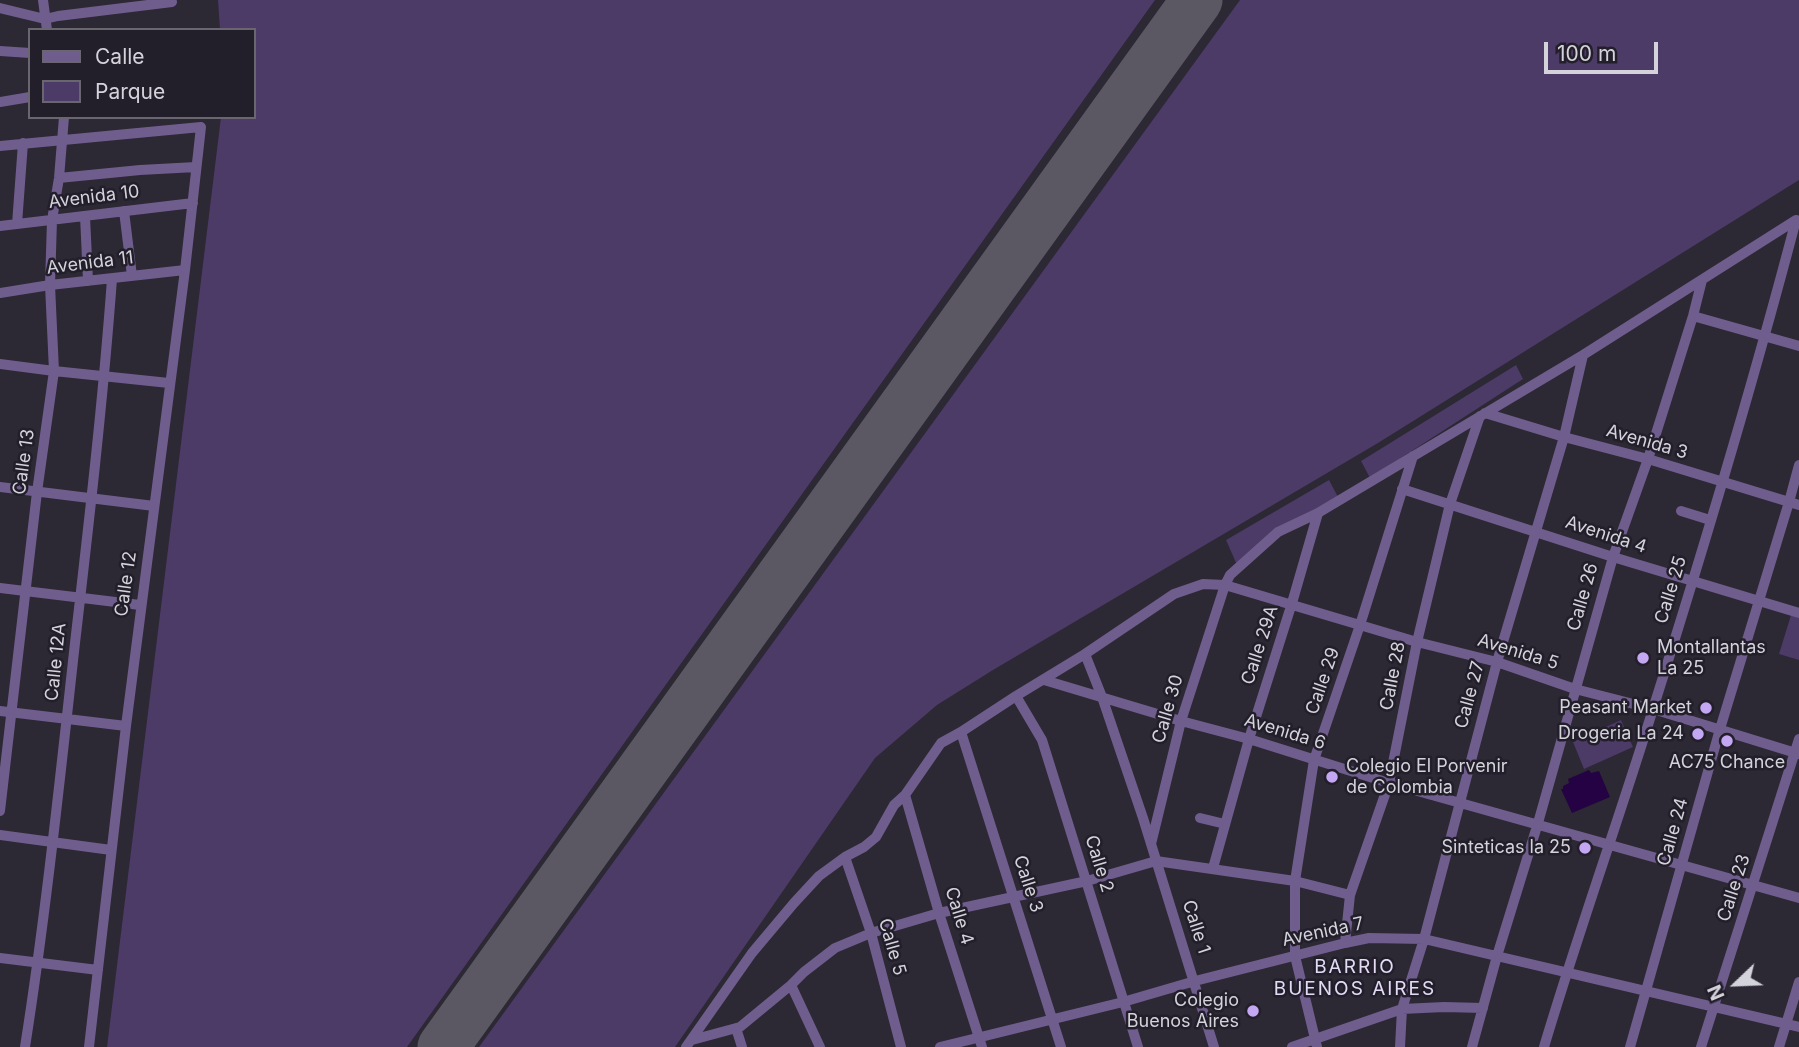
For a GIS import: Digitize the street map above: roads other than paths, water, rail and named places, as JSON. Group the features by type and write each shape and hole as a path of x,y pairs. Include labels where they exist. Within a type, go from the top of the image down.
{"street":[{"path":"43,0 46,24"},
{"path":"46,24 58,16 172,2"},
{"path":"0,8 46,24"},
{"path":"0,51 28,53"},
{"path":"0,102 28,97"},
{"name":"Calle 13","path":"0,811 6,712 54,371 50,285 52,220 64,119"},
{"name":"Calle 12","path":"63,139 201,127 185,270 125,726 89,1047"},
{"path":"0,146 63,139"},
{"path":"17,224 23,143"},
{"path":"59,178 195,167"},
{"name":"Avenida 10","path":"0,226 192,203"},
{"path":"124,211 132,276"},
{"path":"85,216 88,281"},
{"path":"689,1043 752,953 794,903 819,876 876,837 894,806 905,795 941,743 1044,680 1174,594 1203,584 1225,585 1230,575 1278,532 1318,513 1483,415 1797,221"},
{"name":"Calle 25","path":"1544,1047 1653,709 1766,337 1797,221"},
{"name":"Avenida 11","path":"0,293 185,270"},
{"name":"Calle 12A","path":"25,1047 38,963 92,499 112,279"},
{"name":"Calle 26","path":"1472,1047 1613,557 1648,459 1702,280"},
{"path":"0,293 0,302"},
{"path":"1693,316 1799,346"},
{"name":"Calle 27","path":"1400,1047 1402,1009 1424,939 1497,662 1564,437 1583,355"},
{"path":"0,364 169,383"},
{"name":"Avenida 3","path":"1483,415 1648,459 1794,504"},
{"name":"Calle 28","path":"1345,943 1350,895 1389,783 1417,642 1450,504 1483,415"},
{"name":"Calle 29","path":"1316,1043 1295,956 1295,881 1314,760 1413,456"},
{"name":"Calle 24","path":"1630,1047 1720,729 1794,504 1799,465"},
{"path":"0,487 154,506"},
{"name":"Avenida 4","path":"1402,489 1799,613"},
{"path":"1681,511 1710,520"},
{"name":"Calle 29A","path":"1213,868 1318,513"},
{"name":"Avenida 5","path":"1225,585 1417,642 1497,662 1575,689 1653,709 1797,754"},
{"name":"Calle 30","path":"1151,844 1181,721 1225,585"},
{"path":"0,588 140,605"},
{"name":"Calle 1","path":"1084,654 1102,697 1143,818 1214,1047"},
{"name":"Avenida 6","path":"1044,680 1249,739 1389,783 1799,898"},
{"name":"Calle 2","path":"1016,696 1042,740 1138,1047"},
{"path":"6,712 125,726"},
{"name":"Calle 3","path":"961,732 1061,1047"},
{"name":"Calle 23","path":"1701,1047 1797,754 1799,739"},
{"name":"Calle 4","path":"905,795 981,1043"},
{"path":"1143,818 1158,818"},
{"path":"1200,818 1225,824"},
{"path":"0,835 111,850"},
{"name":"Calle 5","path":"845,857 871,933 901,1047"},
{"path":"689,1043 740,1027 835,947 871,933 939,913 1087,881 1156,861 1295,881 1350,895"},
{"name":"Avenida 7","path":"940,1047 981,1043 1052,1019 1369,938 1424,939 1799,1027"},
{"path":"0,958 98,971"},
{"path":"1779,1047 1799,982"},
{"path":"791,985 820,1047"},
{"path":"1292,1047 1316,1043 1402,1009 1483,1008"},
{"path":"736,1028 743,1047"}],"place":[{"name":"Montallantas La 25","path":"1643,658"},
{"name":"Peasant Market","path":"1706,708"},
{"name":"Drogeria La 24","path":"1698,734"},
{"name":"AC75 Chance","path":"1727,741"},
{"name":"Colegio El Porvenir de Colombia","path":"1332,777"},
{"name":"Sinteticas la 25","path":"1585,848"},
{"name":"Colegio Buenos Aires","path":"1253,1011"}],"district":[{"name":"BARRIO BUENOS AIRES","path":"1355,978"}]}
